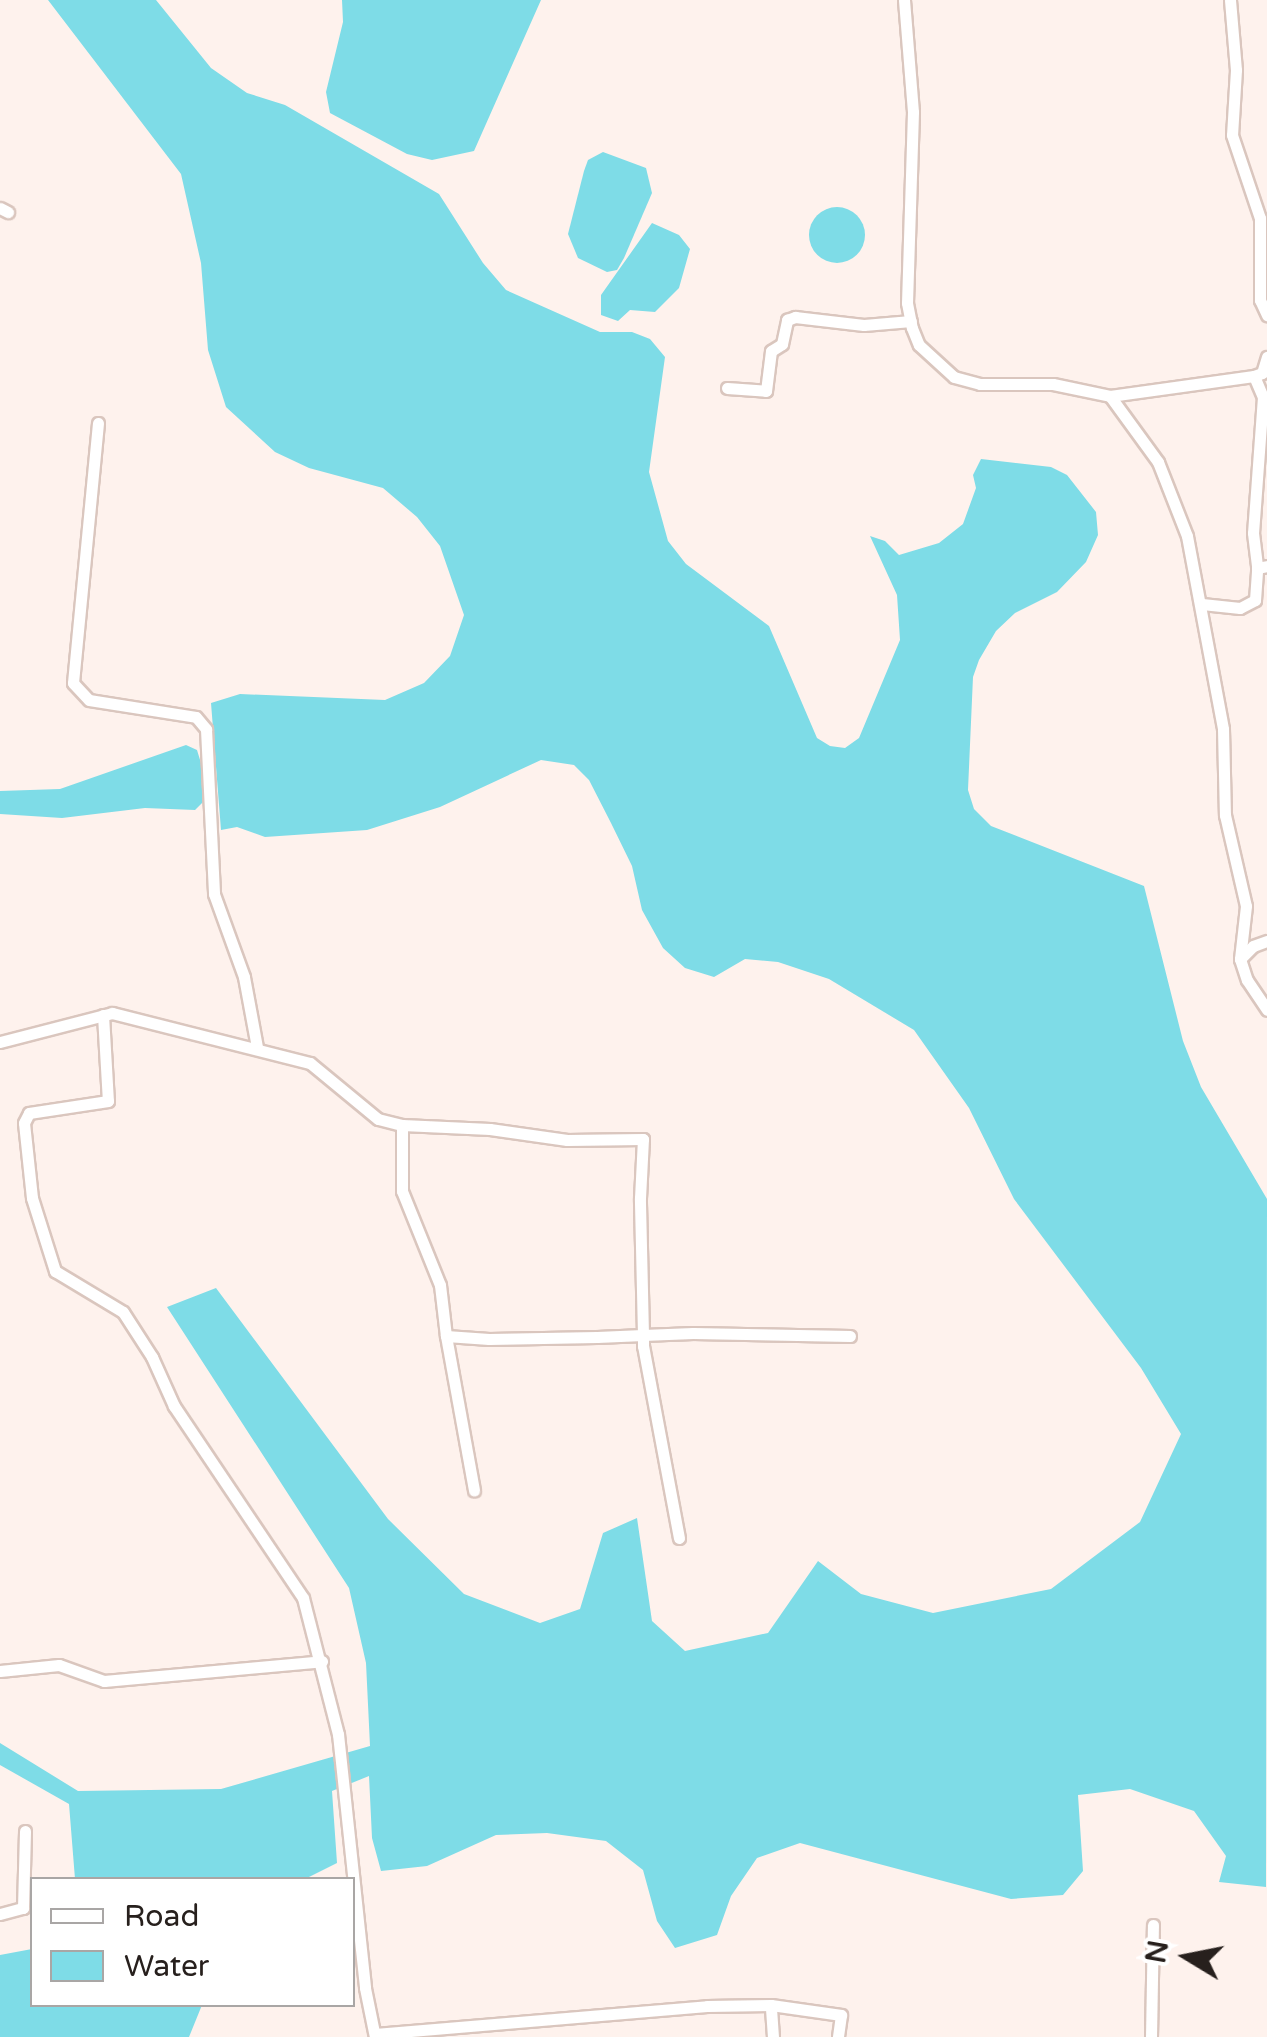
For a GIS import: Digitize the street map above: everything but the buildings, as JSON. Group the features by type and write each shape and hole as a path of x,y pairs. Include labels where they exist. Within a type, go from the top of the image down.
{"street":[{"path":"904,0 913,112 910,322 919,345 954,377 980,384 1053,384 1110,396 1254,376 1262,373 1267,357"},
{"path":"1230,0 1236,70 1232,135 1260,218 1260,300 1267,315"},
{"path":"727,388 766,391 771,351 782,344 787,320 864,325 910,322"},
{"path":"1202,604 1240,608 1256,600 1262,567 1253,533 1263,397 1254,376"},
{"path":"1110,396 1158,462 1187,536 1226,752 1230,844 1246,906 1240,959 1247,980 1267,1010"},
{"path":"98,423 98,461 73,683 90,700 196,718 206,729 214,894 244,977 258,1047"},
{"path":"1240,959 1252,946 1267,941"},
{"path":"0,1042 112,1012 310,1063 378,1119 402,1125 490,1129 567,1140 643,1139 644,1335 656,1426 672,1485 679,1538"},
{"path":"103,1014 108,1100 37,1110 24,1122 32,1198 55,1271 124,1312 152,1357 174,1406 304,1598 338,1734 355,1877"},
{"path":"402,1125 402,1191 440,1285 474,1490"},
{"path":"446,1336 850,1336"},
{"path":"0,1671 59,1666 104,1681 322,1661"},
{"path":"0,1914 23,1908 24,1831"},
{"path":"355,1881 375,2036 707,2006 771,2005 841,2016 838,2037"},
{"path":"1151,2037 1153,1925"},
{"path":"771,2005 772,2037"}],"water":[{"path":"48,0 156,0 211,68 247,93 285,105 439,194 483,263 506,290 600,332 632,332 650,339 665,357 649,472 668,541 686,564 769,626 817,738 830,746 845,748 859,738 900,640 897,595 870,536 885,541 899,555 939,543 963,524 976,488 973,475 981,459 1051,467 1067,475 1096,512 1098,535 1086,562 1057,592 1015,613 996,631 979,660 973,677 968,790 974,809 991,826 1144,886 1183,1041 1201,1087 1267,1199 1266,1887 1219,1882 1226,1856 1194,1811 1130,1789 1078,1795 1083,1871 1063,1895 1011,1899 800,1843 757,1858 731,1896 717,1935 675,1948 657,1921 643,1870 606,1841 547,1833 496,1835 427,1866 381,1871 372,1838 369,1776 332,1791 337,1863 309,1877 75,1877 69,1804 0,1765 0,1743 78,1791 221,1789 370,1746 366,1663 349,1588 167,1307 216,1288 388,1519 464,1594 540,1623 580,1609 603,1533 637,1518 652,1621 685,1651 768,1633 818,1561 861,1594 933,1613 1051,1589 1140,1522 1181,1434 1141,1368 1014,1199 969,1108 914,1030 829,979 778,962 745,959 714,977 685,968 663,948 642,910 632,866 589,780 574,765 541,760 440,807 367,830 265,837 237,827 221,830 211,703 240,694 385,700 424,683 450,656 464,615 440,546 417,517 383,488 309,468 275,452 226,407 208,350 201,263 181,174"},
{"path":"342,0 541,0 474,151 432,160 407,154 330,113 326,92 343,22"},
{"path":"603,152 646,168 652,193 624,258 617,270 607,272 578,258 568,234 588,160"},
{"path":"837,207 857,215 865,235 857,255 837,263 817,255 809,235 817,215"},
{"path":"652,223 679,235 690,249 679,288 655,312 630,310 618,321 601,315 601,295"},
{"path":"186,745 197,750 204,773 206,799 195,810 145,808 62,818 0,814 0,791 60,789"},
{"path":"30,1949 30,2007 201,2007 189,2037 0,2037 0,1955"}]}
